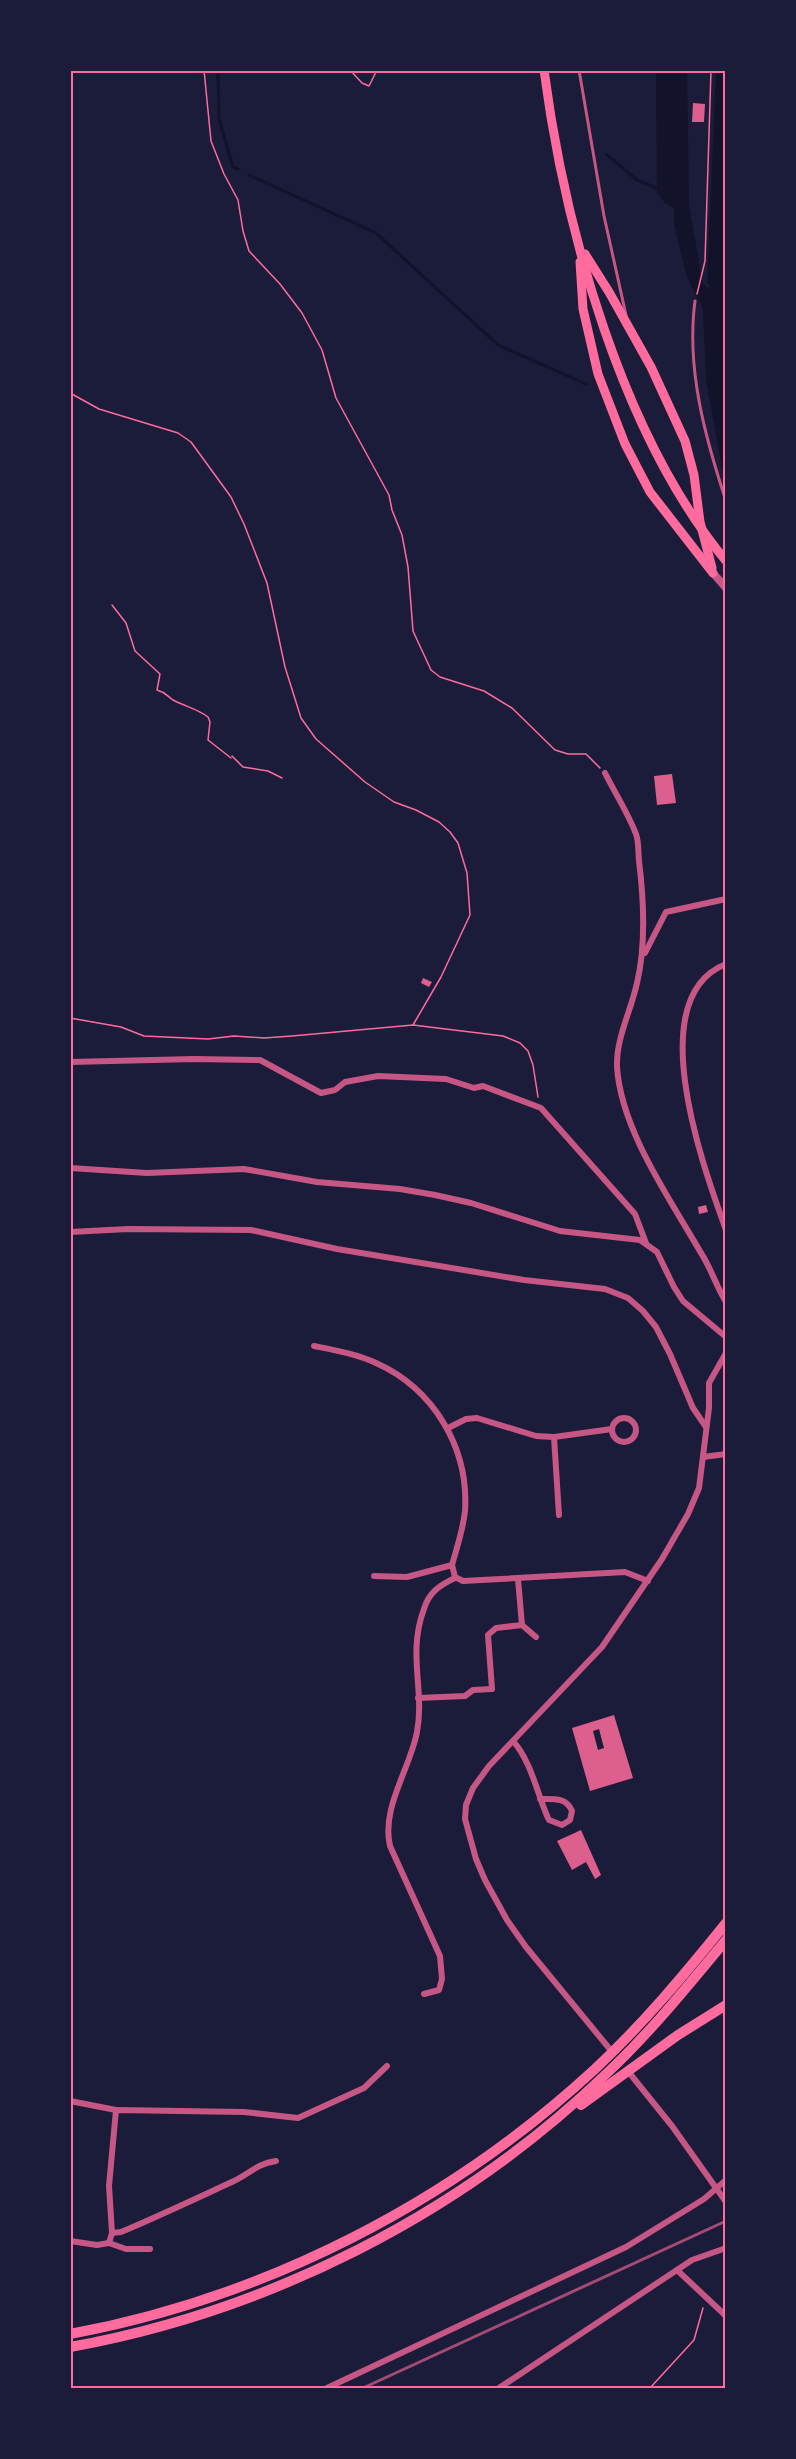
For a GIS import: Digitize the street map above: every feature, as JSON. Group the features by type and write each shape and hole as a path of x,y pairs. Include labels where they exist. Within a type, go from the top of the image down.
{"highway":[{"path":"70,2347 125,2336 200,2315 308,2273 379,2238 447,2198 543,2129 604,2076 726,1923"},
{"path":"70,2334 154,2314 219,2294 337,2245 440,2188 536,2118 596,2068 657,2012 726,1940"},
{"path":"555,2119 573,2111 678,2035 726,2006"}],"main road":[{"path":"544,70 553,134 578,244 610,342 652,443 690,512 726,561"},
{"path":"578,244 651,367 685,441 694,475 700,522 713,573"},
{"path":"578,244 583,309 598,374 611,411 650,492 713,573"}],"street":[{"path":"713,573 726,588"},
{"path":"604,773 637,836 641,878 643,959"},
{"path":"726,899 685,906 666,912 649,941 643,959 634,998 618,1046 617,1066 620,1092 625,1109 649,1161 674,1209 703,1255 726,1302"},
{"path":"726,964 709,974 696,990 685,1021 681,1050 689,1111 726,1230"},
{"path":"70,1062 254,1059 265,1062 321,1093 336,1090 345,1082 378,1076 446,1079 476,1088 484,1087 539,1107 635,1214 646,1243"},
{"path":"70,1168 147,1173 244,1169 317,1182 400,1189 435,1195 489,1208 560,1232 629,1238 646,1243 659,1255 684,1302 726,1336"},
{"path":"70,1232 128,1229 251,1230 337,1249 524,1280 605,1289 628,1298 657,1328 693,1408 706,1426"},
{"path":"314,1346 374,1362 401,1376 429,1401 448,1428 461,1467 465,1511 452,1565 455,1578"},
{"path":"726,1353 709,1383 699,1488 688,1514 648,1581 602,1647 479,1780 466,1805 465,1819 469,1837 485,1880 507,1920 526,1947 672,2126 726,2202"},
{"path":"448,1428 466,1419 477,1418 536,1436 554,1437 612,1429"},
{"path":"625,1418 632,1421 636,1429 632,1439 623,1442 615,1438 612,1429 616,1421 625,1418"},
{"path":"554,1437 559,1515"},
{"path":"703,1457 726,1454"},
{"path":"374,1576 410,1577 452,1565"},
{"path":"455,1578 474,1582 625,1572 648,1581"},
{"path":"424,1994 439,1990 442,1979 440,1956 390,1846 388,1830 391,1810 417,1732 416,1646 424,1608 435,1589 455,1578"},
{"path":"518,1579 522,1625 536,1637"},
{"path":"418,1698 465,1696 473,1690 492,1689 489,1633 496,1628 522,1625"},
{"path":"513,1741 524,1757 540,1799 551,1822 562,1825 570,1820 572,1810 567,1804 559,1800 540,1799"},
{"path":"70,2101 116,2109 192,2109 264,2113 298,2118 364,2088 387,2066"},
{"path":"108,2243 112,2233 109,2186 116,2109"},
{"path":"112,2233 122,2232 139,2225 246,2175 260,2163 276,2161"},
{"path":"327,2388 626,2247 704,2199 726,2180"},
{"path":"70,2241 150,2249"},
{"path":"499,2388 692,2260 726,2248"},
{"path":"677,2270 726,2316"}],"lane":[{"path":"579,70 604,216 628,325"},
{"path":"695,301 693,325 695,379 726,501"}],"path":[{"path":"204,70 211,141 237,200 249,251 280,284 302,313 322,350 336,398 389,495 402,535 408,567 413,631 430,668 437,676 482,690 507,705 553,748 568,754 585,754 604,773"},
{"path":"350,70 365,85 369,86 377,70"},
{"path":"695,301 703,268 711,70"},
{"path":"70,393 99,409 178,433 191,442 231,497 244,524 267,583 285,667 301,718 316,739 365,782 394,802 417,810 439,822 458,843 467,873 470,915 441,977 413,1025"},
{"path":"112,605 126,623 135,651 160,674 157,690 165,692 176,701 208,717 210,722 208,740 243,767 268,771 282,778"},
{"path":"70,1018 122,1027 144,1036 207,1039 234,1036 292,1036 413,1025 502,1036 521,1043 533,1063 539,1107"},
{"path":"650,2388 694,2340 701,2310 710,2301"}],"shaded area":[{"path":"656,71 687,71 689,206 703,283 708,288 710,286 707,283 716,71 725,71 725,484 706,380 703,309 687,277 674,224 674,208 666,204 657,193"}],"building":[{"path":"693,103 705,104 704,122 692,122"},
{"path":"672,774 676,803 657,805 654,776"},
{"path":"423,978 432,982 429,987 421,983"},
{"path":"706,1205 708,1212 699,1214 698,1207"},
{"path":"614,1715 633,1778 590,1791 572,1728","holes":["599,1729 604,1748 598,1750 593,1731"]},
{"path":"581,1830 601,1875 595,1879 586,1862 572,1870 557,1841"}],"waterway":[{"path":"218,70 219,119 233,167 238,169"},
{"path":"606,154 637,180 659,189"},
{"path":"249,175 376,233 498,345 586,384"}],"railway":[{"path":"363,2388 726,2221"}]}
